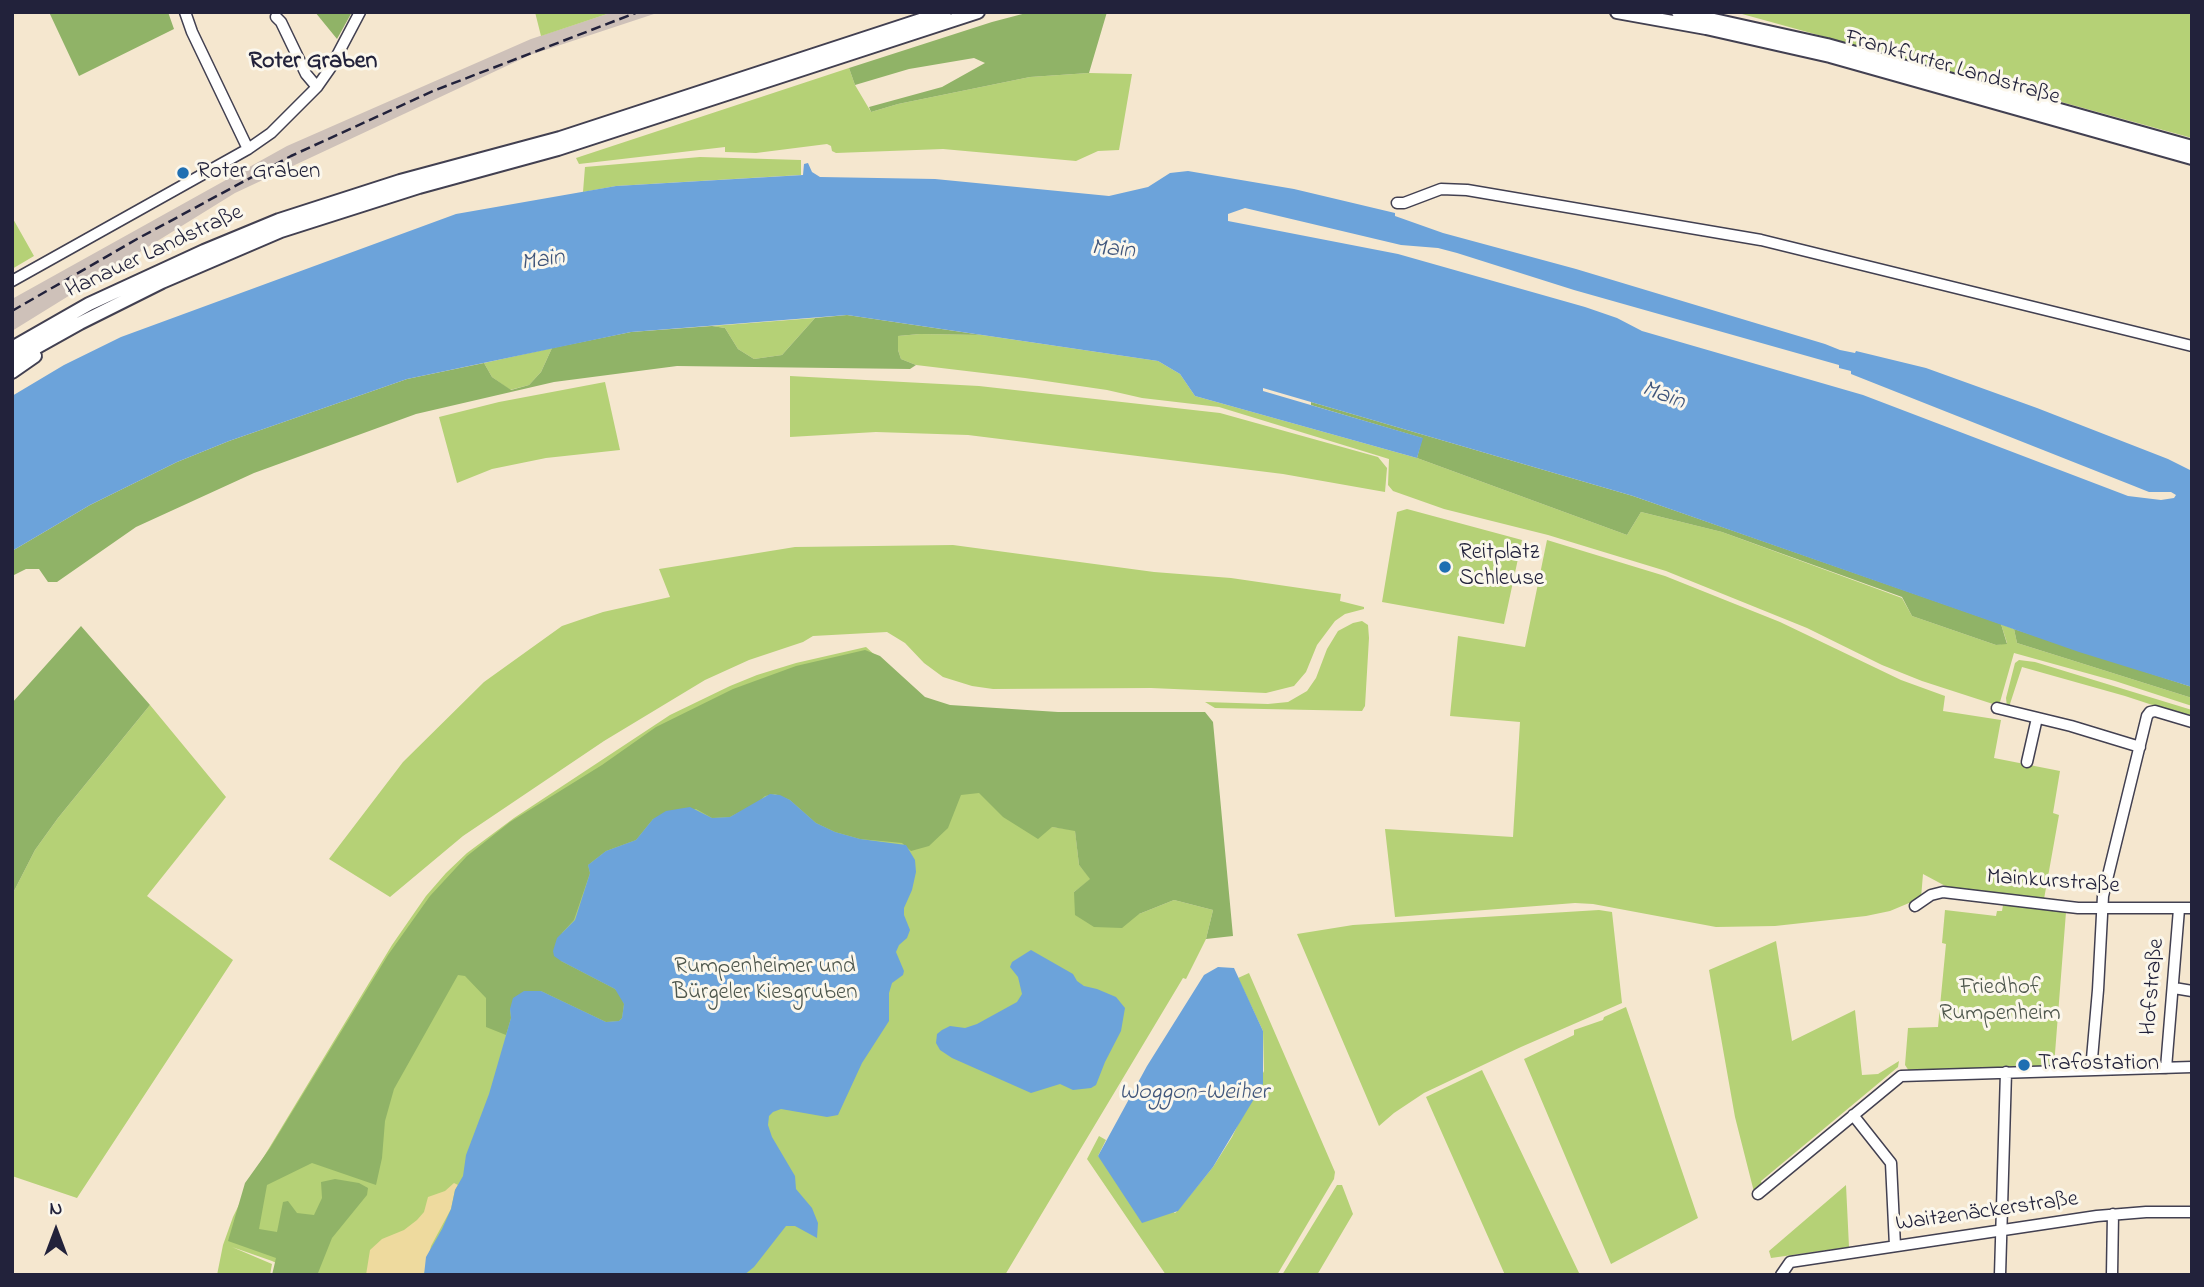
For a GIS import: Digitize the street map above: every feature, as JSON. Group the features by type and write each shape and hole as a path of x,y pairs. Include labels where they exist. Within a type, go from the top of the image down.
{"main road":[{"name":"Hanauer Landstraße","path":"12,348 89,304 241,235 321,206 400,181 550,141 945,12"},
{"name":"Hanauer Landstraße","path":"12,360 182,272 281,231 419,187 558,149 978,12"},
{"name":"Frankfurter Landstraße","path":"1617,12 1706,28 1830,56 2192,158"},
{"name":"Frankfurter Landstraße","path":"1678,12 1827,45 2192,147"},
{"path":"12,338 61,313 89,304"},
{"path":"12,372 80,323"}],"street":[{"path":"185,12 248,149"},
{"path":"12,281 248,149 281,125 317,87 331,67 360,12"},
{"path":"276,17 306,74 317,87"},
{"path":"1397,203 1441,189 1467,190 1761,240 2192,346"},
{"path":"1997,708 2140,747"},
{"path":"2091,1070 2102,897 2147,716 2152,711 2192,722"},
{"path":"2027,762 2037,718"},
{"name":"Mainkurstraße","path":"1915,906 1931,895 1943,892 2049,905 2192,908"},
{"name":"Hofstraße","path":"2166,1068 2179,909"},
{"path":"2174,988 2192,991"},
{"path":"1758,1194 1901,1076 2192,1068"},
{"path":"2000,1275 2006,1072"},
{"path":"1853,1115 1891,1163 1895,1246"},
{"name":"Waitzenäckerstraße","path":"1781,1275 1790,1262 2113,1214 2192,1212"},
{"path":"2112,1275 2113,1214"}],"shaded area":[{"path":"613,12 660,12 530,55 235,193 12,331 12,299 287,146 531,39"}],"green space":[{"path":"49,12 168,12 174,29 79,76"},
{"path":"315,12 352,12 337,39"},
{"path":"535,12 613,12 541,36"},
{"path":"1030,12 1107,12 1089,73 1030,77 871,112 869,107 942,87 985,63 974,58 909,69 855,85 849,68"},
{"path":"1728,12 2192,12 2192,138 1742,14"},
{"path":"849,68 855,85 871,112 1030,77 1089,73 1132,74 1119,150 1098,151 1076,161 943,149 836,153 827,144 756,153 725,152 725,147 579,164 576,158"},
{"path":"700,157 801,160 801,175 616,186 583,192 585,167"},
{"path":"12,217 34,256 12,269"},
{"path":"847,315 982,335 898,336 901,359 916,365 910,369 677,366 554,382 416,414 254,473 136,527 57,582 48,582 39,569 26,569 12,576 12,551 90,505 177,462 229,441 407,379 484,363 492,377 511,390 529,385 541,372 552,348 631,332 712,326 725,328 738,349 754,359 782,355 815,318"},
{"path":"815,318 782,355 754,359 738,349 725,328 712,326"},
{"path":"982,335 1158,361 1180,374 1195,396 1417,458 1627,535 1641,512 1722,532 1902,598 1912,616 1996,645 2007,643 2001,624 2014,629 2017,643 2192,698 2192,706 2014,653 2000,702 1996,705 1882,665 1807,628 1666,571 1548,535 1444,509 1393,491 1388,485 1389,459 1219,407 916,365 901,359 898,336"},
{"path":"552,348 541,372 529,385 510,390 492,377 484,363"},
{"path":"790,376 979,386 1220,413 1378,457 1387,468 1385,492 1283,474 968,435 876,432 790,437"},
{"path":"605,382 620,450 546,458 492,469 457,483 439,417 499,402"},
{"path":"1311,402 1633,496 2001,624 2007,644 1996,645 1912,616 1902,597 1722,532 1641,512 1627,535 1417,458 1422,438 1311,405"},
{"path":"1407,509 1522,540 1504,624 1382,602 1397,512"},
{"path":"1547,540 1665,576 1780,622 1901,680 1945,696 1943,711 2001,720 1994,758 2060,771 2053,813 2059,815 2044,899 1951,889 1923,874 1921,898 1890,911 1775,926 1716,927 1575,903 1395,917 1385,829 1513,837 1520,722 1450,716 1458,636 1525,647"},
{"path":"953,545 1341,594 1340,601 1364,609 1345,614 1335,621 1317,645 1306,672 1294,686 1266,693 1151,688 993,689 943,677 924,663 905,643 887,632 813,636 705,680 604,741 463,836 390,897 329,859 403,762 484,682 562,626 603,612 670,597 659,569 795,547"},
{"path":"1362,621 1368,625 1369,638 1365,706 1362,711 1215,708 1205,702 1288,702 1307,691 1338,631"},
{"path":"81,626 150,705 58,818 35,850 12,895 12,703"},
{"path":"2014,629 2192,687 2192,698 2017,643"},
{"name":"Rumpenheimer und Bürgeler Kiesgruben","path":"866,647 928,703 1052,827 1075,830 1079,865 1091,879 1074,892 1139,914 1174,900 1213,910 1206,939 1186,979 1183,978 1005,1275 302,1275 232,1247 272,1264 270,1275 217,1275 223,1245 233,1217 257,1168 392,945 426,896 446,873 467,853 514,818 670,715 757,675"},
{"path":"865,650 880,656 925,697 950,705 1058,712 1205,712 1213,722 1233,936 1206,939 1213,910 1174,900 1139,914 1122,928 1094,927 1075,915 1074,892 1090,879 1079,865 1075,831 1052,827 1038,839 1003,817 979,793 961,795 948,828 929,846 911,851 902,843 860,839 835,832 816,823 790,800 775,794 765,796 730,817 712,818 696,809 653,819 636,840 606,851 588,865 590,873 574,920 562,933 561,961 615,989 622,996 624,1004 619,1021 606,1022 541,991 535,991 510,1009 511,1018 506,1035 486,1027 486,998 465,976 458,975 394,1089 385,1121 382,1158 376,1185 312,1163 267,1185 259,1229 277,1232 283,1202 288,1201 297,1213 314,1215 322,1198 321,1182 335,1179 359,1183 368,1188 367,1195 332,1238 318,1273 272,1275 276,1258 228,1241 245,1183 270,1148 388,955 430,896 467,856 510,822 602,765 656,727 733,689 796,666"},
{"path":"2019,660 2035,662 2192,710 2192,718 2022,667 2007,707 2006,698 2015,663"},
{"path":"150,705 226,797 147,896 233,960 77,1198 12,1176 12,895 35,850 58,818"},
{"name":"Friedhof Rumpenheim","path":"2003,905 2066,912 2054,1066 1909,1071 1905,1065 1908,1028 1938,1027 1946,944 1942,943 1945,910 1996,916 1997,911 2002,911"},
{"path":"1599,910 1612,912 1622,1003 1424,1093 1379,1126 1297,934 1353,925"},
{"path":"1776,941 1792,1041 1855,1010 1862,1075 1878,1074 1899,1061 1898,1067 1761,1181 1762,1184 1754,1192 1735,1117 1709,970"},
{"path":"1249,973 1335,1172 1334,1179 1277,1275 1166,1275 1087,1159 1099,1136 1106,1140 1098,1156 1175,1213 1178,1210 1213,1167 1232,1137 1264,1071 1263,1031 1238,978"},
{"path":"1626,1007 1698,1218 1611,1264 1524,1059 1574,1035 1574,1030 1603,1020 1604,1017"},
{"path":"1482,1070 1580,1275 1505,1275 1426,1097"},
{"path":"1337,1185 1342,1185 1353,1214 1317,1275 1282,1275"},
{"path":"1846,1185 1849,1247 1771,1258 1769,1251"}],"sand":[{"path":"454,1183 458,1185 451,1209 431,1246 424,1275 366,1275 370,1250 382,1239 404,1230 417,1220 424,1212 428,1197 445,1191"}],"water":[{"name":"Main","path":"808,163 812,172 820,177 935,179 1109,196 1148,187 1170,173 1188,171 1294,189 1395,213 1395,216 1443,233 1576,269 1840,350 1856,351 1926,368 2037,408 2192,471 2192,687 2079,652 1633,496 1263,388 1263,391 1423,438 1417,458 1195,396 1180,374 1158,361 847,315 631,332 407,379 229,441 177,462 90,505 12,551 12,396 64,365 121,337 456,214 616,186 803,175 804,164","holes":["1245,208 1401,245 1438,248 1457,253 1574,290 1839,365 1839,368 1851,371 1851,374 2149,492 2171,492 2176,495 2174,498 2161,500 2128,496 1863,395 1642,331 1617,318 1585,307 1398,254 1228,221 1228,214"]},
{"path":"770,794 790,800 816,823 835,832 860,839 906,845 915,860 916,872 912,890 904,908 910,930 896,952 904,971 903,975 892,983 889,993 889,1021 862,1063 838,1115 827,1117 781,1109 769,1116 768,1125 772,1137 795,1176 796,1189 812,1208 818,1223 817,1238 795,1226 786,1226 754,1267 744,1275 424,1275 426,1257 442,1229 451,1209 455,1190 463,1176 466,1155 489,1094 511,1018 513,998 524,991 541,991 606,1022 619,1021 622,1018 624,1004 615,989 554,956 557,938 575,920 590,873 588,865 606,851 636,840 653,819 666,811 690,807 712,818 730,817"},
{"path":"1031,950 1073,974 1084,986 1116,997 1125,1008 1121,1031 1096,1085 1091,1088 1073,1090 1060,1084 1031,1093 952,1058 940,1050 936,1043 937,1034 942,1030 950,1026 965,1028 977,1024 1017,1002 1022,994 1018,977 1010,967 1012,962"},
{"name":"Woggon-Weiher","path":"1218,967 1234,968 1263,1031 1263,1084 1213,1167 1178,1211 1142,1223 1098,1156 1147,1066 1204,975"}],"railway":[{"path":"12,311 137,239 291,156 433,91 638,12"}],"place":[{"name":"Roter Graben","path":"183,173"},
{"name":"Reitplatz Schleuse","path":"1445,567"},
{"name":"Trafostation","path":"2024,1065"}],"district":[{"name":"Roter Graben","path":"313,63"}]}
